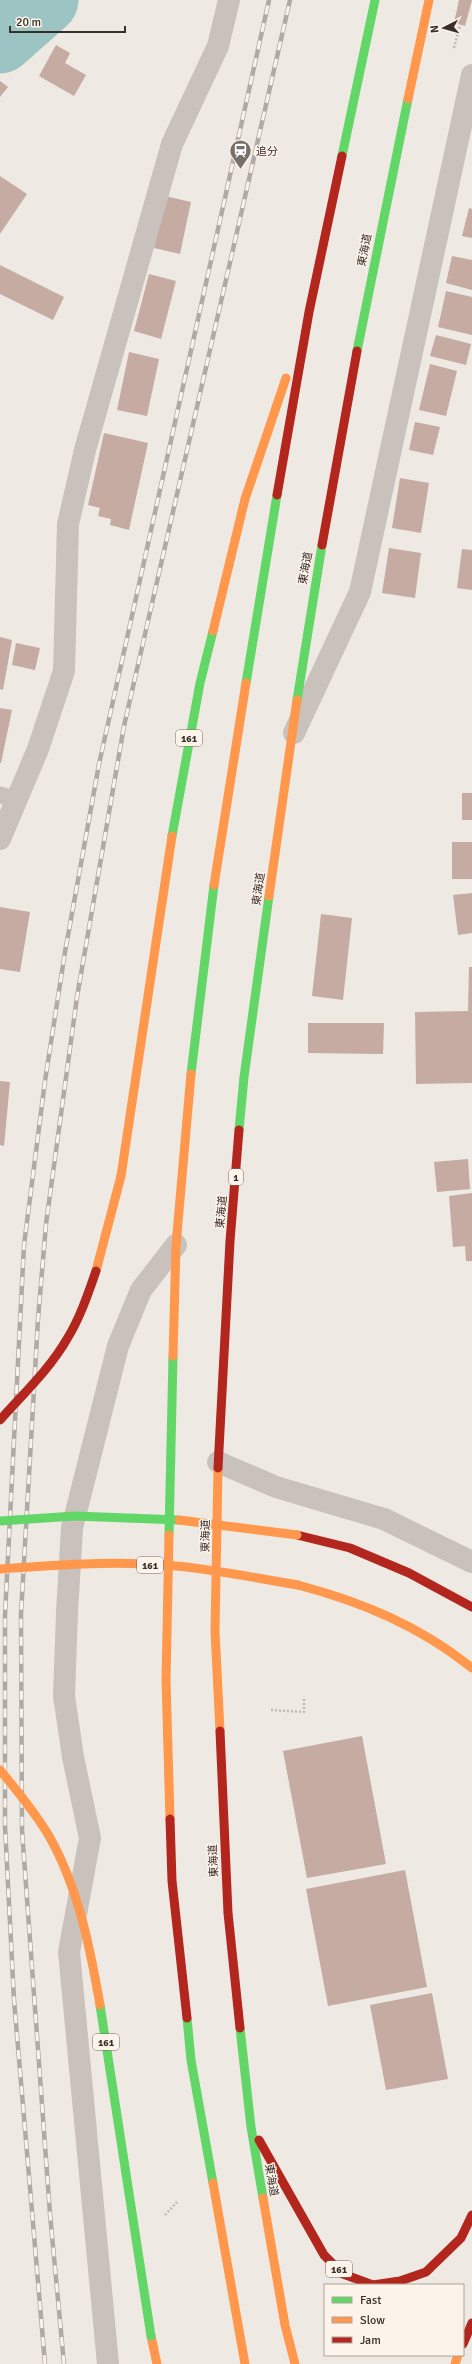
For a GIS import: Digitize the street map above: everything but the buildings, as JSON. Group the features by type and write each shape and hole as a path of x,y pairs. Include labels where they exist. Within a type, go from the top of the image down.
{"highway":[{"path":"245,2364 191,2060 172,1881 166,1680 176,1245 190,1082 212,901 263,572 309,312 375,0"},
{"name":"東海道","path":"295,2364 285,2325 251,2127 228,1913 219,1751 215,1631 218,1462 230,1241 244,1077 289,744 307,627 359,339 429,0"},
{"name":"161","path":"0,1420 52,1360 73,1328 95,1276 121,1176 178,793 200,683 245,499 309,312"},
{"path":"0,1521 47,1516 131,1516 190,1520 296,1535 350,1548 409,1573 472,1607"},
{"name":"161","path":"0,1569 50,1564 147,1564 206,1570 298,1585 344,1596 412,1627 455,1653 472,1668"},
{"name":"161","path":"0,1770 27,1802 50,1839 71,1887 92,1955 116,2099 156,2364"},
{"name":"161","path":"251,2127 324,2255 343,2274 370,2284"},
{"name":"161","path":"380,2284 400,2281 426,2272 461,2238 472,2215"},
{"path":"464,2342 472,2323"}],"street":[{"path":"0,839 9,797 38,749 64,671 68,524 85,450 172,144 218,46 229,0"},
{"path":"289,744 360,592 472,75"},
{"path":"108,2364 69,1952 90,1838 73,1757 64,1696 72,1528 118,1346 141,1290 176,1245"},
{"path":"218,1462 276,1487 384,1519 472,1562"}],"path":[{"path":"271,1710 304,1712 304,1699"}],"waterway":[{"path":"0,39 44,0"}],"railway":[{"path":"45,2364 14,2000 5,1826 5,1615 24,1245 45,1081 65,952 99,764 269,0"},
{"path":"64,2364 50,2214 22,1830 21,1614 38,1319 46,1224 77,997 124,726 290,0"}],"traffic: fast":[{"path":"342,156 375,0"},
{"path":"357,351 408,99"},
{"path":"246,683 277,495"},
{"path":"297,700 322,545"},
{"path":"172,836 200,683 213,631"},
{"path":"191,1074 214,885"},
{"path":"239,1130 244,1077 269,896"},
{"path":"169,1535 173,1356"},
{"path":"0,1521 75,1516 179,1520"},
{"path":"100,2005 151,2336"},
{"path":"187,2018 191,2060 213,2183"},
{"path":"240,2028 251,2127 263,2198"}],"traffic: slow":[{"path":"408,99 429,0"},
{"path":"213,631 245,499 286,378"},
{"path":"214,885 246,683"},
{"path":"269,896 297,700"},
{"path":"121,1176 172,836"},
{"path":"173,1356 176,1245 191,1074"},
{"path":"96,1271 121,1176"},
{"path":"218,1468 215,1631 220,1731"},
{"path":"179,1520 297,1535"},
{"path":"169,1535 166,1680 170,1819"},
{"path":"0,1569 82,1564 124,1563 165,1565 199,1568 298,1585"},
{"path":"298,1585 345,1599 390,1617 432,1640 472,1668"},
{"path":"0,1770 44,1827 68,1876 82,1918 100,2005"},
{"path":"213,2183 245,2364"},
{"path":"263,2198 285,2325 295,2364"},
{"path":"151,2336 157,2364"},
{"path":"455,2364 458,2356"}],"traffic: jam":[{"path":"277,495 309,312 342,156"},
{"path":"322,545 357,351"},
{"path":"218,1468 230,1241 239,1130"},
{"path":"0,1420 44,1371 60,1350 72,1331 80,1314 96,1271"},
{"path":"297,1535 350,1548 409,1573 472,1607"},
{"path":"220,1731 228,1913 240,2028"},
{"path":"170,1819 172,1881 187,2018"},
{"path":"259,2140 324,2255 343,2274 370,2284"},
{"path":"380,2284 400,2281 426,2272 461,2238 472,2215"},
{"path":"464,2342 472,2323"}],"place":[{"name":"追分","path":"240,170"}]}
